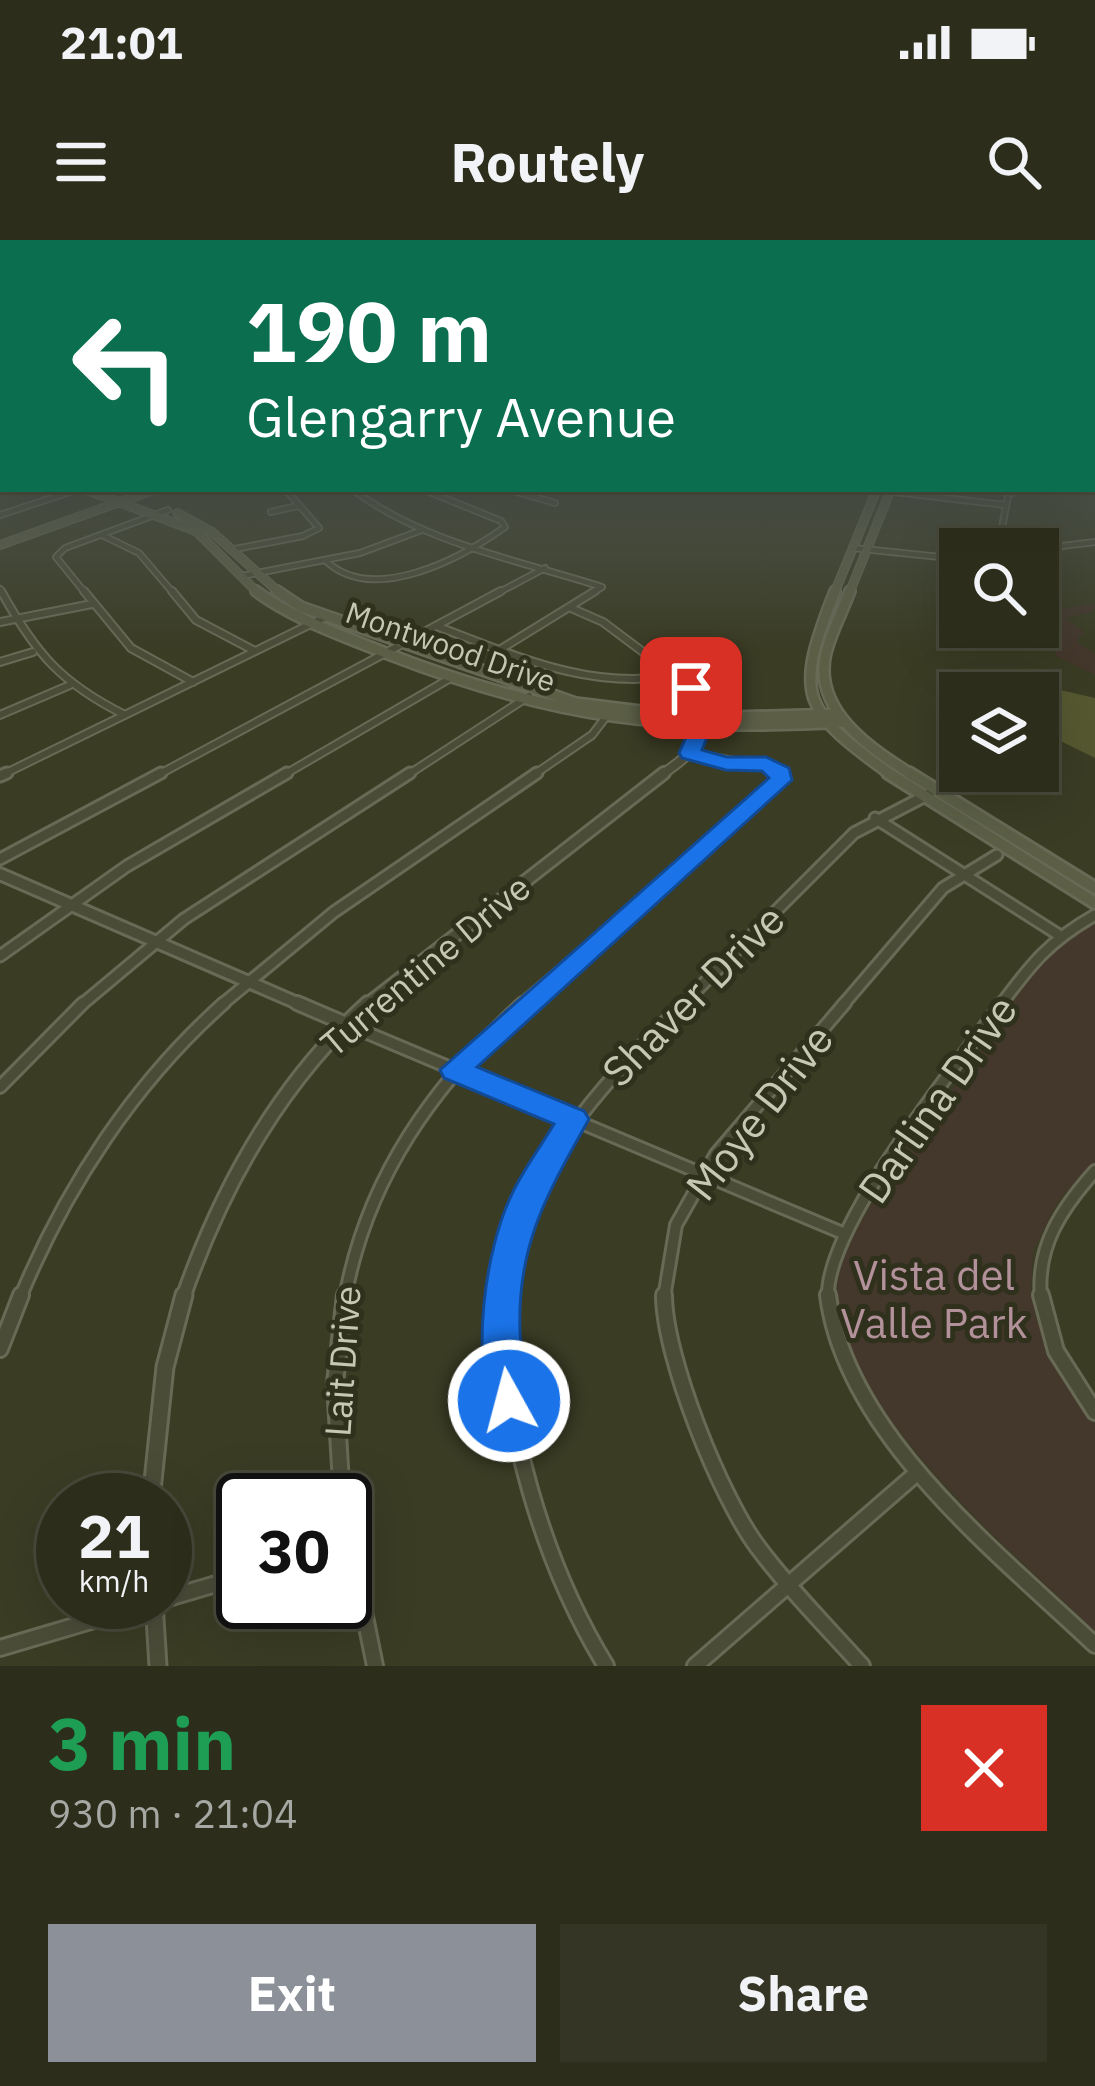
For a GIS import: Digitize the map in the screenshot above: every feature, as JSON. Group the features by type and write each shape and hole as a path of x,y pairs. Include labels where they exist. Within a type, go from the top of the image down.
{"main road":[{"path":"0,542 66,517"},
{"name":"Montwood Drive","path":"171,517 203,535 268,601 455,676 604,718 699,723 841,718"},
{"name":"Montwood Drive","path":"177,517 206,526 283,598 326,617 529,696 699,723"},
{"path":"866,517 813,646 807,680 824,719 858,751 1095,888"},
{"path":"880,517 828,648 824,682 841,718 931,793 1095,903"},
{"path":"835,592 850,594"},
{"path":"813,646 828,648"}],"street":[{"path":"151,517 65,548 56,557 71,569 92,604 129,646 193,682"},
{"path":"235,549 319,528 308,517"},
{"path":"394,517 422,530 602,587 501,649"},
{"path":"325,560 349,578 372,580 422,568 505,525 486,517"},
{"path":"242,576 373,549 422,530"},
{"path":"102,535 139,553 196,620 254,652"},
{"path":"1059,546 1095,542"},
{"path":"854,548 939,557"},
{"path":"0,859 545,568"},
{"path":"0,589 33,652 70,685 125,715"},
{"path":"0,622 92,604"},
{"path":"571,608 603,622 694,691 699,723"},
{"path":"0,776 326,617"},
{"path":"436,626 566,670 623,683 672,676"},
{"path":"0,662 33,652"},
{"path":"0,956 138,859 455,676"},
{"path":"0,715 70,685"},
{"path":"0,1087 84,1001 153,943 216,897 529,696"},
{"path":"0,1349 42,1248 103,1142 165,1063 296,941 592,735 604,718"},
{"name":"Turrentine Drive","path":"153,1473 159,1392 193,1259 222,1191 285,1091 346,1024 690,753 699,723"},
{"name":"Lait Drive","path":"338,1473 334,1371 348,1266 395,1152 455,1070 782,777 766,764 726,763 690,753"},
{"name":"Shaver Drive","path":"606,1666 568,1599 553,1561 515,1433 503,1365 503,1289 515,1229 541,1168 573,1119 854,833 875,818 931,793"},
{"path":"875,818 1059,934"},
{"name":"Moye Drive","path":"862,1666 741,1523 669,1347 664,1300 667,1259 676,1225 703,1174 896,942 961,872 997,854"},
{"path":"0,874 844,1234"},
{"name":"Darlina Drive","path":"1095,915 1059,934 1033,960 844,1234 827,1288 832,1330 890,1437 918,1472 1095,1645"},
{"path":"1095,1171 1049,1230 1037,1278 1054,1349 1095,1412"},
{"path":"694,1666 918,1472"},
{"path":"0,1648 64,1629"},
{"path":"156,1629 158,1666"},
{"path":"366,1629 375,1666"}],"green space":[{"path":"1095,604 1094,611 1065,618 1085,633 1078,643 1095,653 1095,675 1056,656 1059,609"},
{"name":"Vista del Valle Park","path":"1095,923 1095,1162 1058,1201 1033,1250 1031,1290 1035,1315 1057,1369 1095,1424 1095,1631 976,1517 890,1419 858,1369 839,1321 838,1278 870,1208 1040,963 1056,945"}],"shaded area":[{"path":"1059,690 1095,698 1095,758 1059,740"}],"route":[{"path":"509,1401 501,1330 508,1254 526,1199 573,1119 455,1070 781,780 781,772 766,764 726,763 690,753 701,728 691,688"}]}
